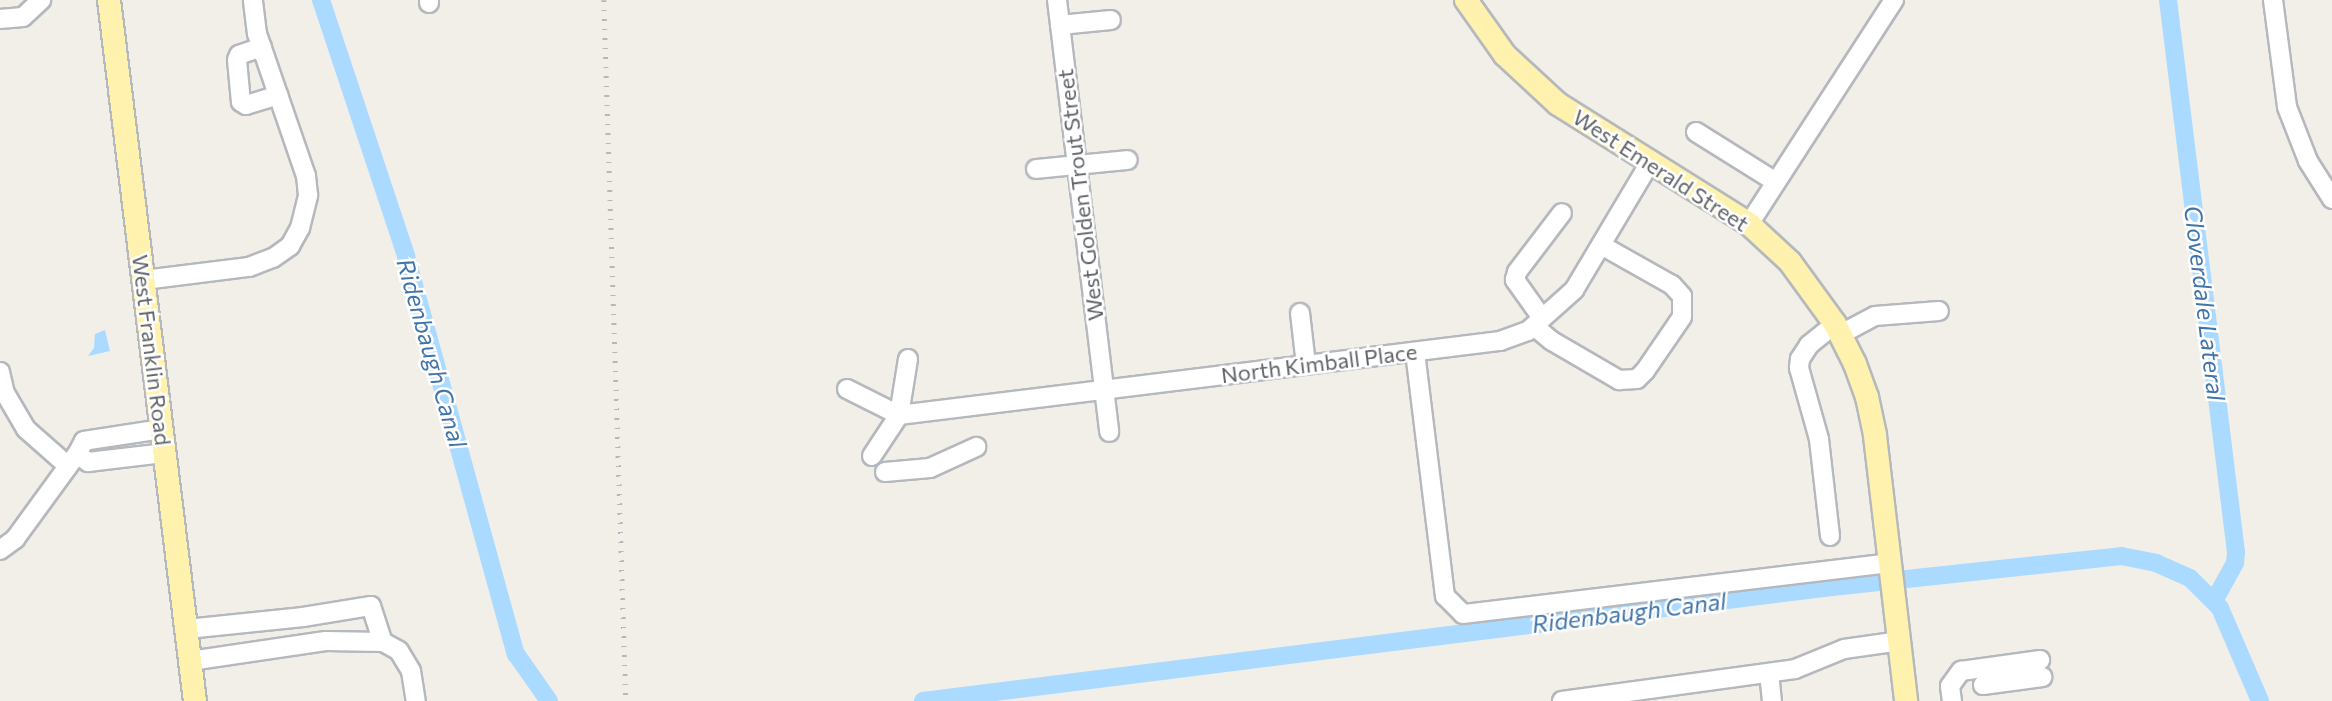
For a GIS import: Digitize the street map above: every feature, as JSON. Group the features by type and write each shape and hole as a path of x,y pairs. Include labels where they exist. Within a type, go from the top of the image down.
{"main road":[{"name":"West Franklin Road","path":"109,0 195,701"},
{"name":"West Emerald Street","path":"1466,0 1505,55 1558,104 1749,224 1790,262 1838,329 1867,397 1882,480 1906,701"}],"street":[{"path":"0,19 22,17 41,0"},
{"path":"144,280 249,267 273,258 290,246 300,228 308,195 306,176 262,47 252,7 253,0"},
{"name":"West Golden Trout Street","path":"1057,0 1109,432"},
{"path":"1749,224 1894,0"},
{"path":"2273,0 2287,107 2308,161 2332,199"},
{"path":"1060,26 1111,20"},
{"path":"262,47 239,55 237,60 241,102 246,105 278,95"},
{"path":"1696,132 1776,182"},
{"path":"1035,169 1128,160"},
{"name":"North Kimball Place","path":"899,415 1500,341 1528,331 1574,290 1651,161"},
{"path":"1562,213 1516,272 1515,280 1538,322 1552,341 1619,380 1638,379 1682,317 1684,309 1682,296 1672,285 1601,245"},
{"path":"1830,536 1819,439 1799,368 1800,358 1809,345 1838,329 1875,316 1939,311"},
{"path":"1300,313 1306,365"},
{"path":"1415,352 1445,596 1463,614 1891,566"},
{"path":"872,456 899,415 908,359"},
{"path":"0,372 5,393 26,429 72,460 88,462 165,453"},
{"path":"847,389 899,415"},
{"path":"0,550 15,539 84,441 162,429"},
{"path":"885,472 930,468 976,447"},
{"path":"186,629 303,617 370,606 383,642"},
{"path":"190,661 326,640 383,642 399,651 411,671 416,701"},
{"path":"1562,701 1795,669 1844,649 1900,641"},
{"path":"1952,701 1950,686 1961,671 2041,669 1983,685"},
{"path":"1769,673 1772,701"}],"water":[{"path":"105,330 110,351 88,356 94,348 95,334"}],"waterway":[{"name":"Ridenbaugh Canal","path":"321,0 406,256 516,654 549,701"},
{"name":"Cloverdale Lateral","path":"2168,0 2236,552 2235,563 2214,601"},
{"name":"Ridenbaugh Canal","path":"923,701 1832,587 2121,556 2156,563 2190,578 2220,608 2260,701"}],"railway":[{"path":"604,0 626,701"}]}
